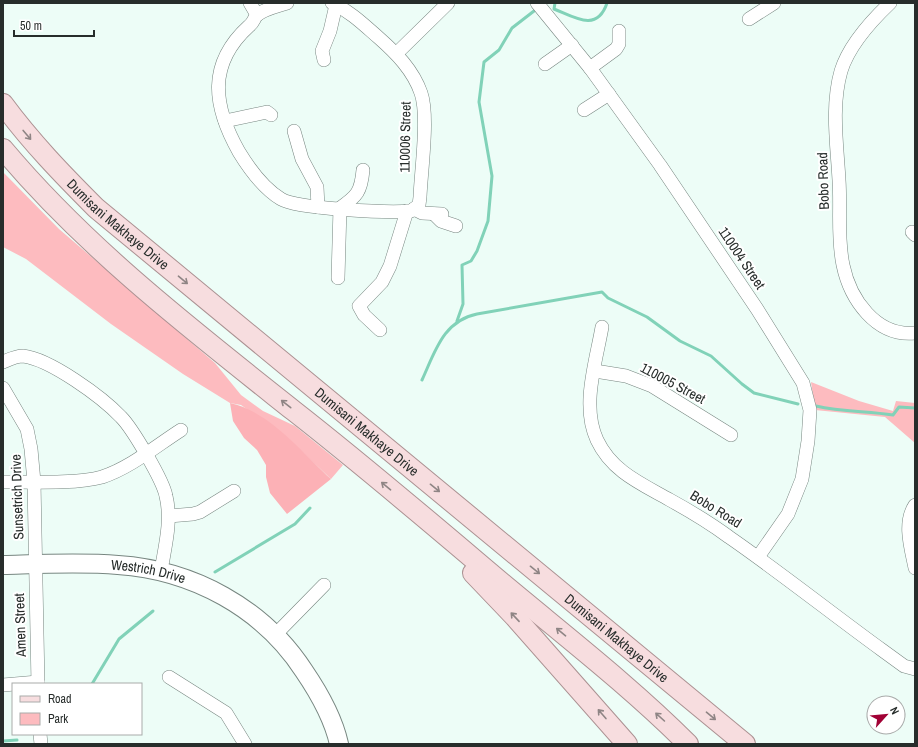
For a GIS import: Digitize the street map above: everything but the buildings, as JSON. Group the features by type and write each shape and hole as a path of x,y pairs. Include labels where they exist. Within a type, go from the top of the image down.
{"main road":[{"name":"Dumisani Makhaye Drive","path":"3,104 26,136 64,177 96,208 745,744"},
{"name":"Dumisani Makhaye Drive","path":"3,149 55,208 135,281 572,641 688,744"},
{"path":"406,503 515,617 627,744"}],"street":[{"path":"250,3 257,15"},
{"path":"287,3 257,15 230,48 222,65 218,82 218,96 225,121 234,142 247,165 268,189 283,200 298,205 411,210 422,213 438,214 440,221 456,226"},
{"path":"397,53 448,3"},
{"name":"110004 Street","path":"537,3 572,45 609,94 757,309 803,383 808,396 810,410 808,441 802,479 788,514 758,557"},
{"path":"749,19 774,3"},
{"name":"Bobo Road","path":"890,3 857,40 841,70 836,110 841,242 843,265 850,284 869,317 887,328 904,334 915,333"},
{"path":"324,60 322,51 330,31 334,4"},
{"name":"110006 Street","path":"334,4 357,18 397,53 416,83 421,93 424,105 419,205 411,210 390,266 382,282 359,306 364,315 380,330"},
{"path":"590,68 616,49 619,44 619,30"},
{"path":"545,64 572,45"},
{"path":"584,110 609,94"},
{"path":"225,121 267,112 271,115"},
{"path":"294,131 302,158 318,186 318,207"},
{"path":"340,208 356,197 359,191 363,170"},
{"path":"338,278 340,208"},
{"name":"Bobo Road","path":"602,327 591,392 590,418 597,440 614,464 633,480 688,510 758,557 904,666 915,669"},
{"path":"3,362 16,357 38,359 66,375 100,399 121,417 145,454 164,488 169,516 160,571"},
{"name":"110005 Street","path":"594,371 626,376 652,386 731,435"},
{"name":"Sunsetrich Drive","path":"3,388 26,429 32,449 35,564"},
{"path":"3,482 85,480 101,477 145,454 181,430"},
{"path":"169,516 193,514 207,509 234,491"},
{"path":"915,504 910,512 909,526 915,568"},
{"name":"Westrich Drive","path":"3,566 35,564 118,565 160,571 190,580 224,596 257,617 292,651 322,697 340,744"},
{"name":"Amen Street","path":"35,564 38,683"},
{"path":"276,634 324,585"},
{"path":"169,676 226,713 245,744"}],"green space":[{"path":"3,172 59,229 215,363 241,395 263,411 295,426 343,465 331,479 290,440 241,405 230,403 183,374 111,324 26,259 3,247"},
{"path":"811,382 859,401 893,411 896,401 915,403 915,443 885,417 815,410"}],"shaded area":[{"path":"230,403 244,407 272,424 285,434 331,479 287,514 270,493 266,477 266,465 257,450 244,438 233,421"}],"waterway":[{"path":"555,3 554,9 577,19 584,20 597,18 603,12 607,3"},
{"path":"457,321 463,304 462,265 471,261 477,251 488,221 492,176 479,102 484,62 499,50 512,28 534,11"},
{"path":"422,380 442,339 456,323 465,318 477,314 602,292 608,298 647,317 680,341 711,356 754,393 798,404"},
{"path":"816,406 893,415 899,407 915,408"},
{"path":"215,572 295,524 310,508"},
{"path":"93,683 119,639 153,611"},
{"path":"3,741 17,740"}]}
